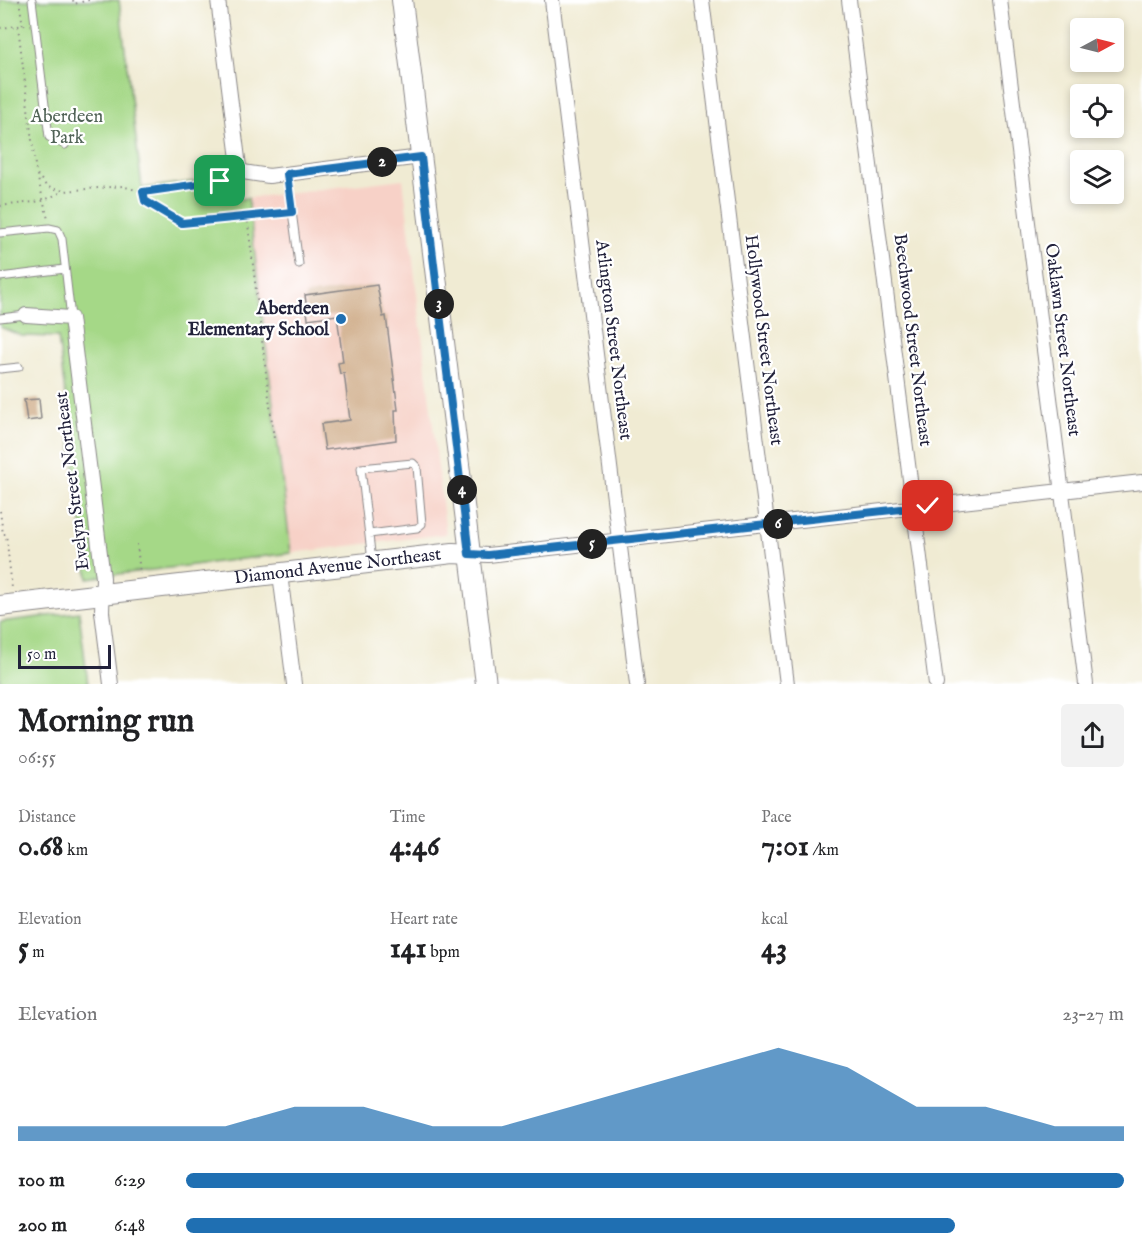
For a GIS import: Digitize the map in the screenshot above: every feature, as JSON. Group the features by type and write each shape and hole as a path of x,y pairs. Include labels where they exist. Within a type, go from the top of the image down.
{"street":[{"path":"218,0 239,167 243,172 251,175 287,174 421,157"},
{"path":"402,0 486,684"},
{"name":"Arlington Street Northeast","path":"552,0 637,684"},
{"name":"Hollywood Street Northeast","path":"702,0 787,684"},
{"name":"Beechwood Street Northeast","path":"849,0 936,684"},
{"name":"Oaklawn Street Northeast","path":"1000,0 1086,684"},
{"path":"26,315 71,318"},
{"name":"Evelyn Street Northeast","path":"71,318 103,578 102,612 111,684"},
{"name":"Diamond Avenue Northeast","path":"0,606 453,553 488,555 1142,482"},
{"path":"280,574 294,684"}],"lane":[{"path":"32,0 49,137 65,145"},
{"path":"287,174 299,264"},
{"path":"0,234 49,228 58,230 61,234 71,318"},
{"path":"0,277 65,269"},
{"path":"0,318 26,315"},
{"path":"0,369 19,367"},
{"path":"369,534 417,528 422,524 417,467 413,463 361,468 372,563"}],"path":[{"path":"19,0 22,26"},
{"path":"73,0 74,4 81,5 89,0"},
{"path":"0,28 35,24"},
{"path":"18,26 36,173 42,201 46,205 49,228"},
{"path":"36,173 47,187 64,191 122,186 143,192 225,182"},
{"path":"0,206 42,201 64,191"},
{"path":"143,192 145,201 182,223 292,212"},
{"path":"247,216 274,439"},
{"path":"0,511 3,534 6,534 12,588"},
{"path":"137,544 140,574"}],"shaded area":[{"name":"Aberdeen Elementary School","path":"403,179 446,534 291,553 248,198"}],"green space":[{"name":"Aberdeen Park","path":"0,0 119,0 142,188 222,178 225,201 248,198 291,553 88,578 58,337 22,336 0,327"},
{"path":"79,612 88,684 0,684 0,622"}],"building":[{"name":"Aberdeen Elementary School","path":"377,285 383,317 386,316 398,410 395,410 396,440 325,450 321,424 350,420 344,373 340,374 338,363 343,362 337,315 308,319 305,295"},
{"path":"39,399 41,419 27,421 24,400"}],"place":[{"name":"Aberdeen Elementary School","path":"341,319"}],"route":[{"path":"220,181 143,192 145,201 182,223 292,212 287,174 421,157 469,554 488,555 608,543 928,506"}]}
